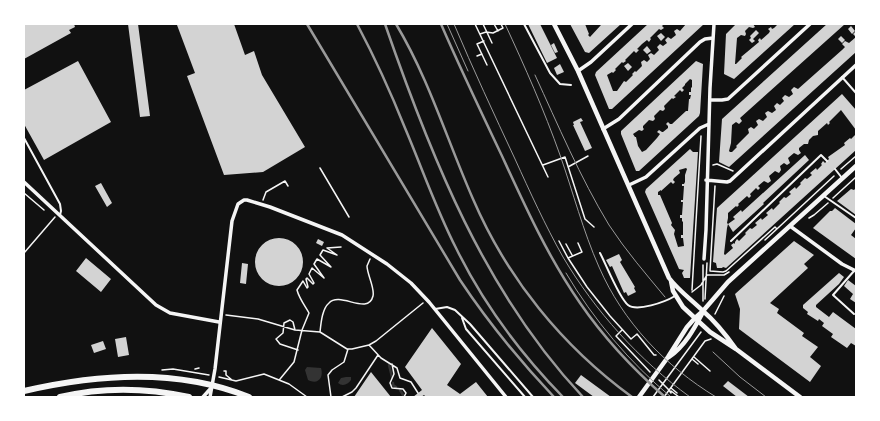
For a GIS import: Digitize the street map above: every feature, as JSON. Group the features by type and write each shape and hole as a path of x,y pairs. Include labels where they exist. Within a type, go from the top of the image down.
{"main road":[{"path":"24,391 71,383 127,377 150,377 193,381 229,390 249,397"},
{"path":"60,397 131,390 189,397"}],"street":[{"path":"554,24 578,71 671,281 676,296 683,307 710,332 736,349 800,397"},
{"path":"578,71 591,62 632,24"},
{"path":"704,259 708,124 714,24"},
{"path":"710,100 728,99 810,24"},
{"path":"603,129 619,119 700,42 705,39 713,38"},
{"path":"706,180 727,182 739,173 856,65"},
{"path":"629,185 646,177 701,127 708,124"},
{"path":"639,397 696,320 728,282 856,166"},
{"path":"24,182 156,305 163,310 179,315 220,322"},
{"path":"210,397 232,221 235,208 244,200 247,200 270,206 342,235 373,254 411,283 426,299 506,397"},
{"path":"790,226 842,264 855,270"},
{"path":"671,281 684,295 704,311 720,327 736,349"},
{"path":"203,397 212,386"}],"lane":[{"path":"524,24 550,73 560,84 571,84"},
{"path":"842,77 856,93"},
{"path":"24,138 60,204 60,216"},
{"path":"731,241 821,155 827,160"},
{"path":"834,169 843,179"},
{"path":"824,195 856,218"},
{"path":"600,253 623,299 629,306 640,308 676,296"},
{"path":"854,314 833,295 855,270"},
{"path":"435,309 447,307 455,310 533,397"},
{"path":"461,316 466,329 525,397"}],"path":[{"path":"475,24 548,177"},
{"path":"483,24 492,43"},
{"path":"494,24 498,31"},
{"path":"480,34 498,31 503,28 501,24"},
{"path":"484,41 477,44 487,65"},
{"path":"477,56 482,54"},
{"path":"692,290 701,127"},
{"path":"568,167 588,156"},
{"path":"707,275 724,275 728,273 856,156"},
{"path":"543,165 565,157 585,219 594,227"},
{"path":"707,166 717,164 739,173"},
{"path":"320,168 349,217"},
{"path":"262,204 266,192 285,181 288,186"},
{"path":"24,253 55,217"},
{"path":"559,242 587,288 622,330 631,339 637,334 654,355 656,355"},
{"path":"568,258 582,252 578,243"},
{"path":"566,244 572,255"},
{"path":"303,281 307,288 307,279 309,274 323,250 327,248 341,247"},
{"path":"323,250 337,256 327,248"},
{"path":"320,332 325,308 332,300 343,300 360,304 371,300 373,293 366,266 373,254"},
{"path":"317,259 331,266 320,255"},
{"path":"704,259 708,264 706,289"},
{"path":"704,259 702,282 704,311"},
{"path":"312,268 324,278 314,264"},
{"path":"307,279 313,284 314,283 309,274"},
{"path":"684,295 693,292 707,275"},
{"path":"280,379 294,362 302,330 309,313 303,301 299,297 297,290 303,281 307,279"},
{"path":"220,314 258,319 295,330 320,332 337,344 348,349 352,349 369,345 376,341 426,299"},
{"path":"295,330 293,322 290,320 284,322 283,333 277,337 276,340 280,344 298,350"},
{"path":"622,330 616,336 653,374"},
{"path":"653,397 697,338"},
{"path":"664,397 693,358 704,340 711,339"},
{"path":"369,345 381,358 397,368 400,378 411,382 418,394"},
{"path":"332,397 328,375 332,370 344,362 348,349"},
{"path":"342,397 352,392 356,388 378,355"},
{"path":"693,358 698,364"},
{"path":"693,358 710,371"},
{"path":"392,364 394,374 390,383 392,388 403,389 406,393 404,397"},
{"path":"195,369 200,368"},
{"path":"224,371 226,371 226,375 233,381 239,381 262,374 280,379 307,397"},
{"path":"658,379 679,397"},
{"path":"670,389 672,392 677,393"}],"shaded area":[{"path":"307,367 321,368 321,378 315,382 308,380 305,370"},
{"path":"351,377 351,380 348,383 344,385 338,383 341,378"}],"building":[{"path":"24,24 74,24 75,27 69,30 71,33 24,59"},
{"path":"128,24 138,24 150,116 140,117"},
{"path":"234,24 245,55 254,51 262,75 305,147 263,172 224,175 187,76 195,73 177,25"},
{"path":"528,24 540,24 557,58 547,63"},
{"path":"570,24 585,24 590,37 601,25 621,24 589,53 585,52"},
{"path":"648,24 664,24 662,26 664,28 661,30 659,29 650,38 651,39 649,42 647,40 637,49 639,50 636,53 634,51 625,60 626,61 623,63 622,62 615,69 616,70 613,73 612,72 607,75 613,91 617,91 624,81 626,82 635,71 636,72 642,66 641,62 644,60 647,62 650,59 648,55 651,53 654,55 659,50 657,47 660,44 663,46 667,43 665,40 668,37 671,39 676,35 674,31 677,29 680,31 686,24 704,24 612,109 609,109 595,75 596,72"},
{"path":"736,24 753,24 755,27 749,27 745,31 745,36 741,35 737,38 735,64 759,42 758,40 760,38 761,40 769,33 770,31 768,29 771,27 772,29 774,28 777,25 776,24 795,24 734,79 724,74 726,34"},
{"path":"827,24 845,24 740,118 742,121 739,124 736,122 732,125 730,152 737,147 736,146 749,133 748,129 751,127 754,129 758,125 756,121 759,119 763,121 767,117 765,113 768,111 772,113 776,110 774,106 777,103 780,105 784,101 782,98 785,95 789,97 793,94 791,90 794,87 798,89 842,50 845,47 842,44 845,41 849,43 856,37 856,52 729,167 719,162 722,119"},
{"path":"851,26 855,31 852,34 848,29"},
{"path":"756,30 759,33 753,39 755,41 752,43 749,40 751,38 750,36"},
{"path":"661,33 665,37 661,41 657,36"},
{"path":"841,36 845,40 842,43 838,39"},
{"path":"554,43 558,52 555,53 551,45"},
{"path":"647,46 651,51 647,54 643,50"},
{"path":"78,61 111,122 44,160 24,124 24,90"},
{"path":"696,61 703,64 699,116 639,171 636,171 621,131","holes":["690,79 692,80 691,92 689,92 689,95 691,95 689,99 688,111 686,111 672,124 668,122 666,124 668,128 663,132 659,130 657,132 660,134 657,138 646,150 642,152 638,146 636,137 633,134 639,130 642,131 644,129 643,126 649,120 653,121 655,119 654,116 660,110 663,111 665,109 664,106 672,98 673,99 676,97 674,96 680,90 682,92 684,90 682,88"]},
{"path":"628,63 632,67 628,71 624,66"},
{"path":"560,64 564,72 557,75 554,68"},
{"path":"842,94 856,110 856,130 841,110 829,122 830,123 828,125 827,123 818,131 818,135 813,136 809,140 808,144 804,144 799,148 801,153 798,155 794,153 788,158 790,163 787,165 784,163 780,166 781,170 779,173 775,171 769,176 771,181 768,183 764,181 758,186 760,188 758,190 756,188 750,194 751,196 749,198 747,196 738,204 739,205 737,207 736,206 728,213 724,254 725,255 733,248 731,245 734,243 735,244 737,239 739,241 750,228 752,229 757,225 755,223 768,215 766,213 772,208 773,210 784,197 786,198 791,194 789,192 795,187 796,189 805,178 807,179 812,175 810,173 816,168 817,170 822,165 821,164 823,161 825,163 829,159 828,157 845,145 844,143 856,134 856,150 726,268 717,268 716,263 713,262 717,208"},
{"path":"581,118 583,121 580,122 592,148 585,151 573,125 573,122"},
{"path":"690,149 693,152 698,152 690,278 684,278 682,273 684,270 679,269 645,192 646,189","holes":["687,169 685,182 682,184 682,186 684,186 683,200 681,200 681,202 683,202 682,215 680,215 683,222 683,235 681,235 681,238 683,238 684,246 678,247 674,234 675,230 671,225 672,223 660,195 658,195 658,192 671,182 673,184 675,182 673,180 680,173 679,170"]},
{"path":"805,155 809,160 733,232 728,224 735,219 733,217 741,210 742,212"},
{"path":"101,183 112,203 107,207 95,186"},
{"path":"856,188 856,215 837,201 851,189 854,190"},
{"path":"835,208 856,224 856,228 851,235 856,239 856,259 813,228"},
{"path":"279,238 288,240 296,245 301,253 303,262 301,271 296,279 288,284 279,286 270,284 262,279 257,271 255,262 257,253 262,245 270,240"},
{"path":"318,239 324,242 322,246 316,243"},
{"path":"794,241 814,255 804,264 808,268 770,303 779,309 777,313 804,333 802,336 818,347 810,357 821,366 810,382 739,329 740,309 735,294"},
{"path":"619,254 622,260 620,262 635,287 636,292 628,296 626,292 624,293 612,266 610,267 606,260"},
{"path":"86,258 111,279 101,292 76,271"},
{"path":"242,263 248,264 246,284 240,283"},
{"path":"839,273 844,277 839,284 816,305 816,307 829,317 833,312 856,329 856,346 851,343 847,348 831,337 833,334 822,326 824,323 807,314 808,312 803,308 803,305"},
{"path":"848,280 856,286 856,303 850,299 853,294 844,286"},
{"path":"432,328 461,364 447,385 460,394 476,382 488,397 426,397 424,395 421,397 413,397 422,390 405,367"},
{"path":"126,337 129,355 118,357 115,339"},
{"path":"103,341 106,349 94,353 91,345"},
{"path":"371,372 391,397 354,397"},
{"path":"581,375 611,397 594,397 575,383"},
{"path":"728,381 749,397 737,397 723,386"}],"waterway":[{"path":"389,365 392,377"},
{"path":"393,383 396,387"},
{"path":"400,390 403,395"}],"tram line":[{"path":"447,24 468,71"},
{"path":"454,24 538,208 563,257 589,296 619,333 653,367 690,397"},
{"path":"505,24 527,72 547,122 560,155 588,240 609,287 620,306 647,341 663,357 697,385 716,397"},
{"path":"535,75 579,170 598,207 629,253 665,297"},
{"path":"566,273 588,307 613,340 641,370 671,397"},
{"path":"713,352 740,377 766,397"}],"railway":[{"path":"307,24 460,280 504,340 554,397"},
{"path":"357,24 400,115 442,218 456,248 478,288 490,308 517,345 563,397"},
{"path":"385,24 422,124 464,221 489,268 517,314 548,357 583,397"},
{"path":"396,24 408,45 428,88 473,199 502,256 520,283 560,333 582,356 632,397"},
{"path":"441,24 528,212 568,286 609,341 630,364 665,397"}]}
